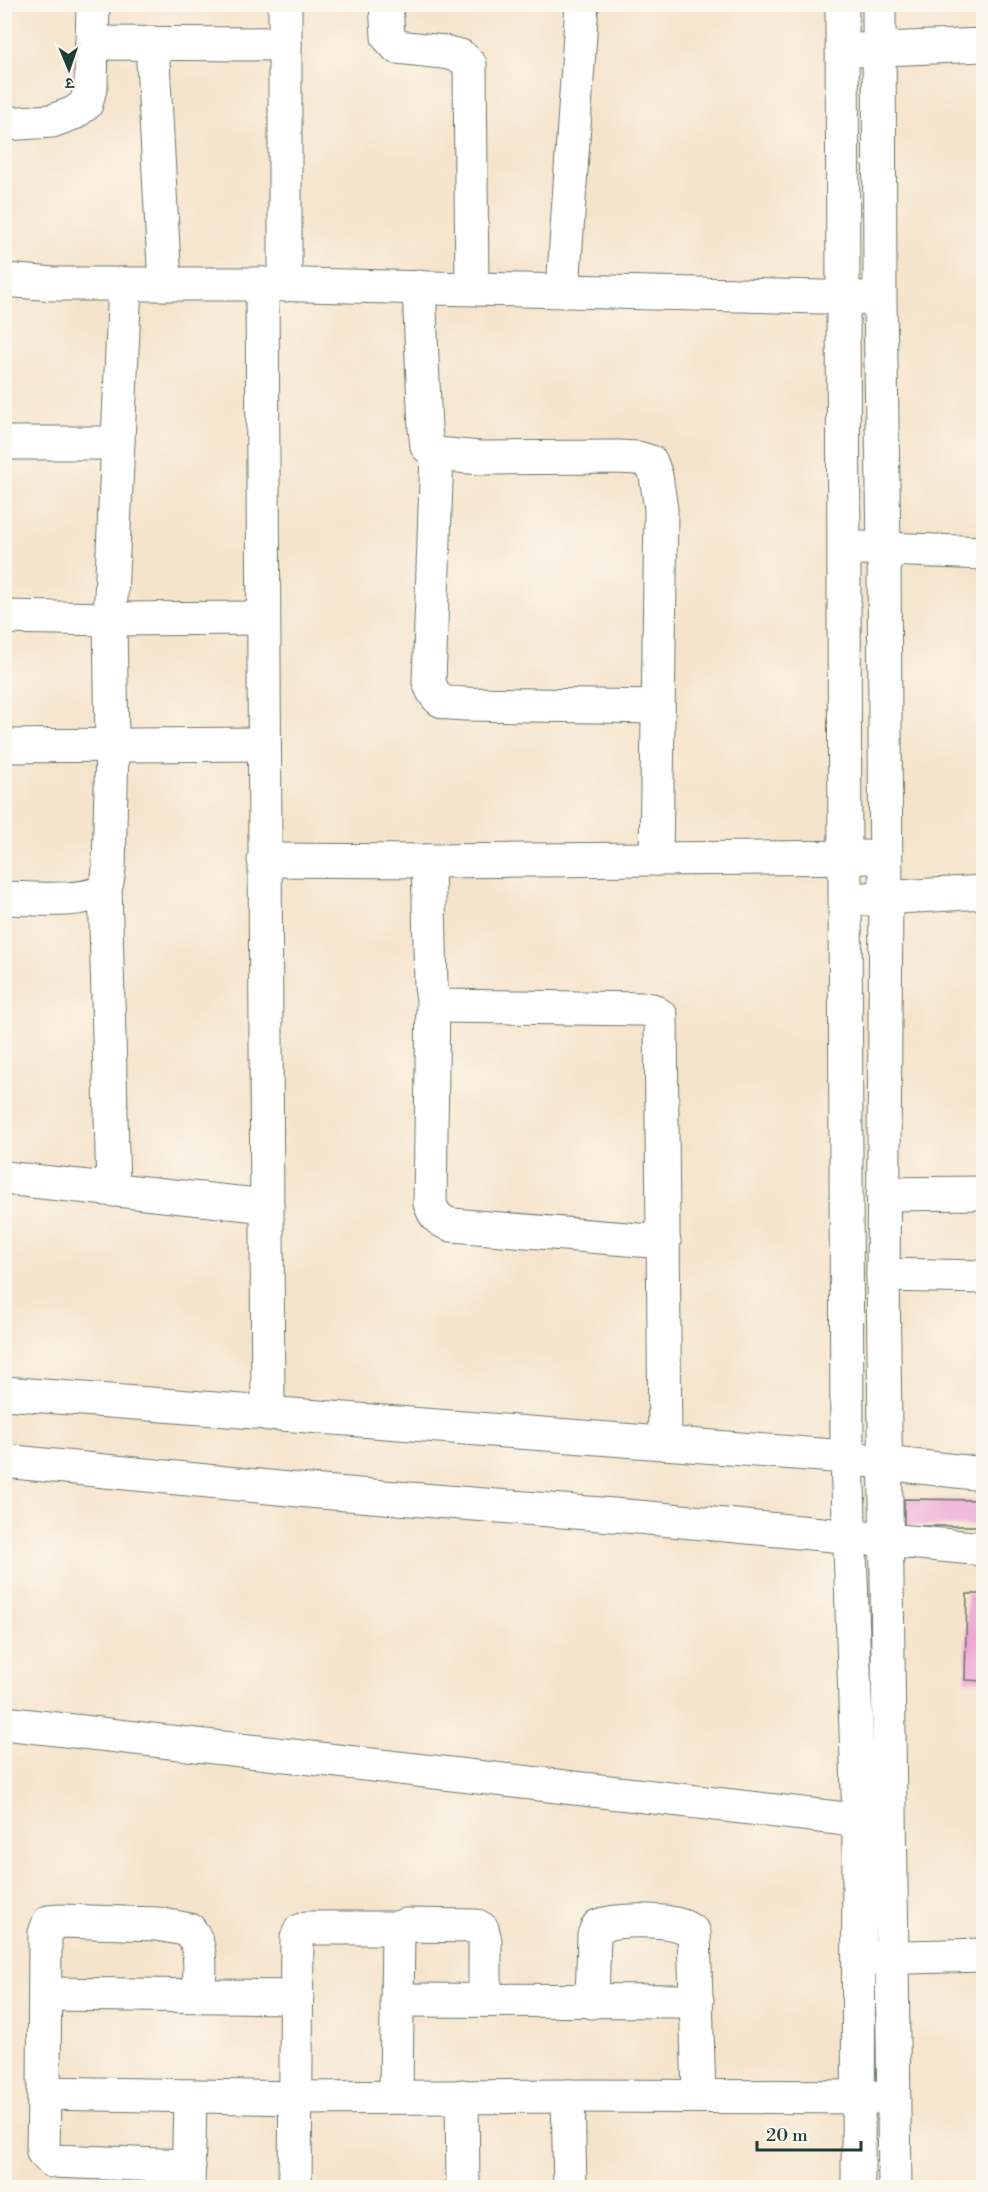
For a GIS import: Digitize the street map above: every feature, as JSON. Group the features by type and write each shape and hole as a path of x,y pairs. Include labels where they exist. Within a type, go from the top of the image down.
{"street":[{"path":"4,124 52,121 74,113 86,104 91,85 93,4"},
{"path":"268,1414 263,618 285,4"},
{"path":"386,4 388,38 397,47 461,56 470,65 472,288"},
{"path":"563,290 582,4"},
{"path":"842,4 847,1457 850,1537 874,1822 892,1958 895,2187"},
{"path":"858,2187 859,1959 874,1822 885,1540 883,1194 886,897 879,4"},
{"path":"92,43 285,44"},
{"path":"152,43 165,284"},
{"path":"842,50 984,45"},
{"path":"4,280 54,284 274,284 843,296 880,299"},
{"path":"113,1190 105,886 109,868 112,745 110,619 124,285"},
{"path":"419,287 425,429 427,446 437,454 480,458 617,457 638,458 651,462 656,476 660,509 656,859"},
{"path":"4,442 118,443"},
{"path":"437,454 429,682 433,694 442,703 658,707"},
{"path":"844,548 984,553"},
{"path":"4,617 263,618"},
{"path":"4,746 263,744"},
{"path":"264,860 428,861 885,856"},
{"path":"428,861 433,999 430,1203 433,1213 441,1222 452,1225 664,1242"},
{"path":"4,898 93,896 105,886"},
{"path":"846,899 984,892"},
{"path":"433,999 443,1006 642,1009 652,1010 661,1016 665,1443"},
{"path":"4,1178 267,1206"},
{"path":"883,1194 984,1193"},
{"path":"883,1275 984,1277"},
{"path":"4,1393 847,1457 984,1474"},
{"path":"4,1461 297,1490 984,1549"},
{"path":"4,1723 874,1822"},
{"path":"190,2096 189,2177 52,2161 43,2152 45,1933 49,1922 157,1924 190,1930 196,1939 199,1954 199,1994"},
{"path":"592,2002 594,1935 598,1926 607,1923 661,1922 684,1926 694,1933 699,2096"},
{"path":"295,2187 297,1938 300,1931 307,1928 398,1928 405,1925 477,1926 482,1929 484,1940 485,2000"},
{"path":"396,2096 398,1928"},
{"path":"859,1959 984,1955"},
{"path":"46,1994 199,1994 297,1997"},
{"path":"398,2000 697,2001"},
{"path":"44,2093 297,2098 699,2096 894,2098"},
{"path":"462,2096 463,2187"},
{"path":"568,2096 570,2187"}],"building":[{"path":"904,1499 984,1500 984,1526 904,1526"},
{"path":"967,1594 984,1594 984,1681 965,1680"}]}
